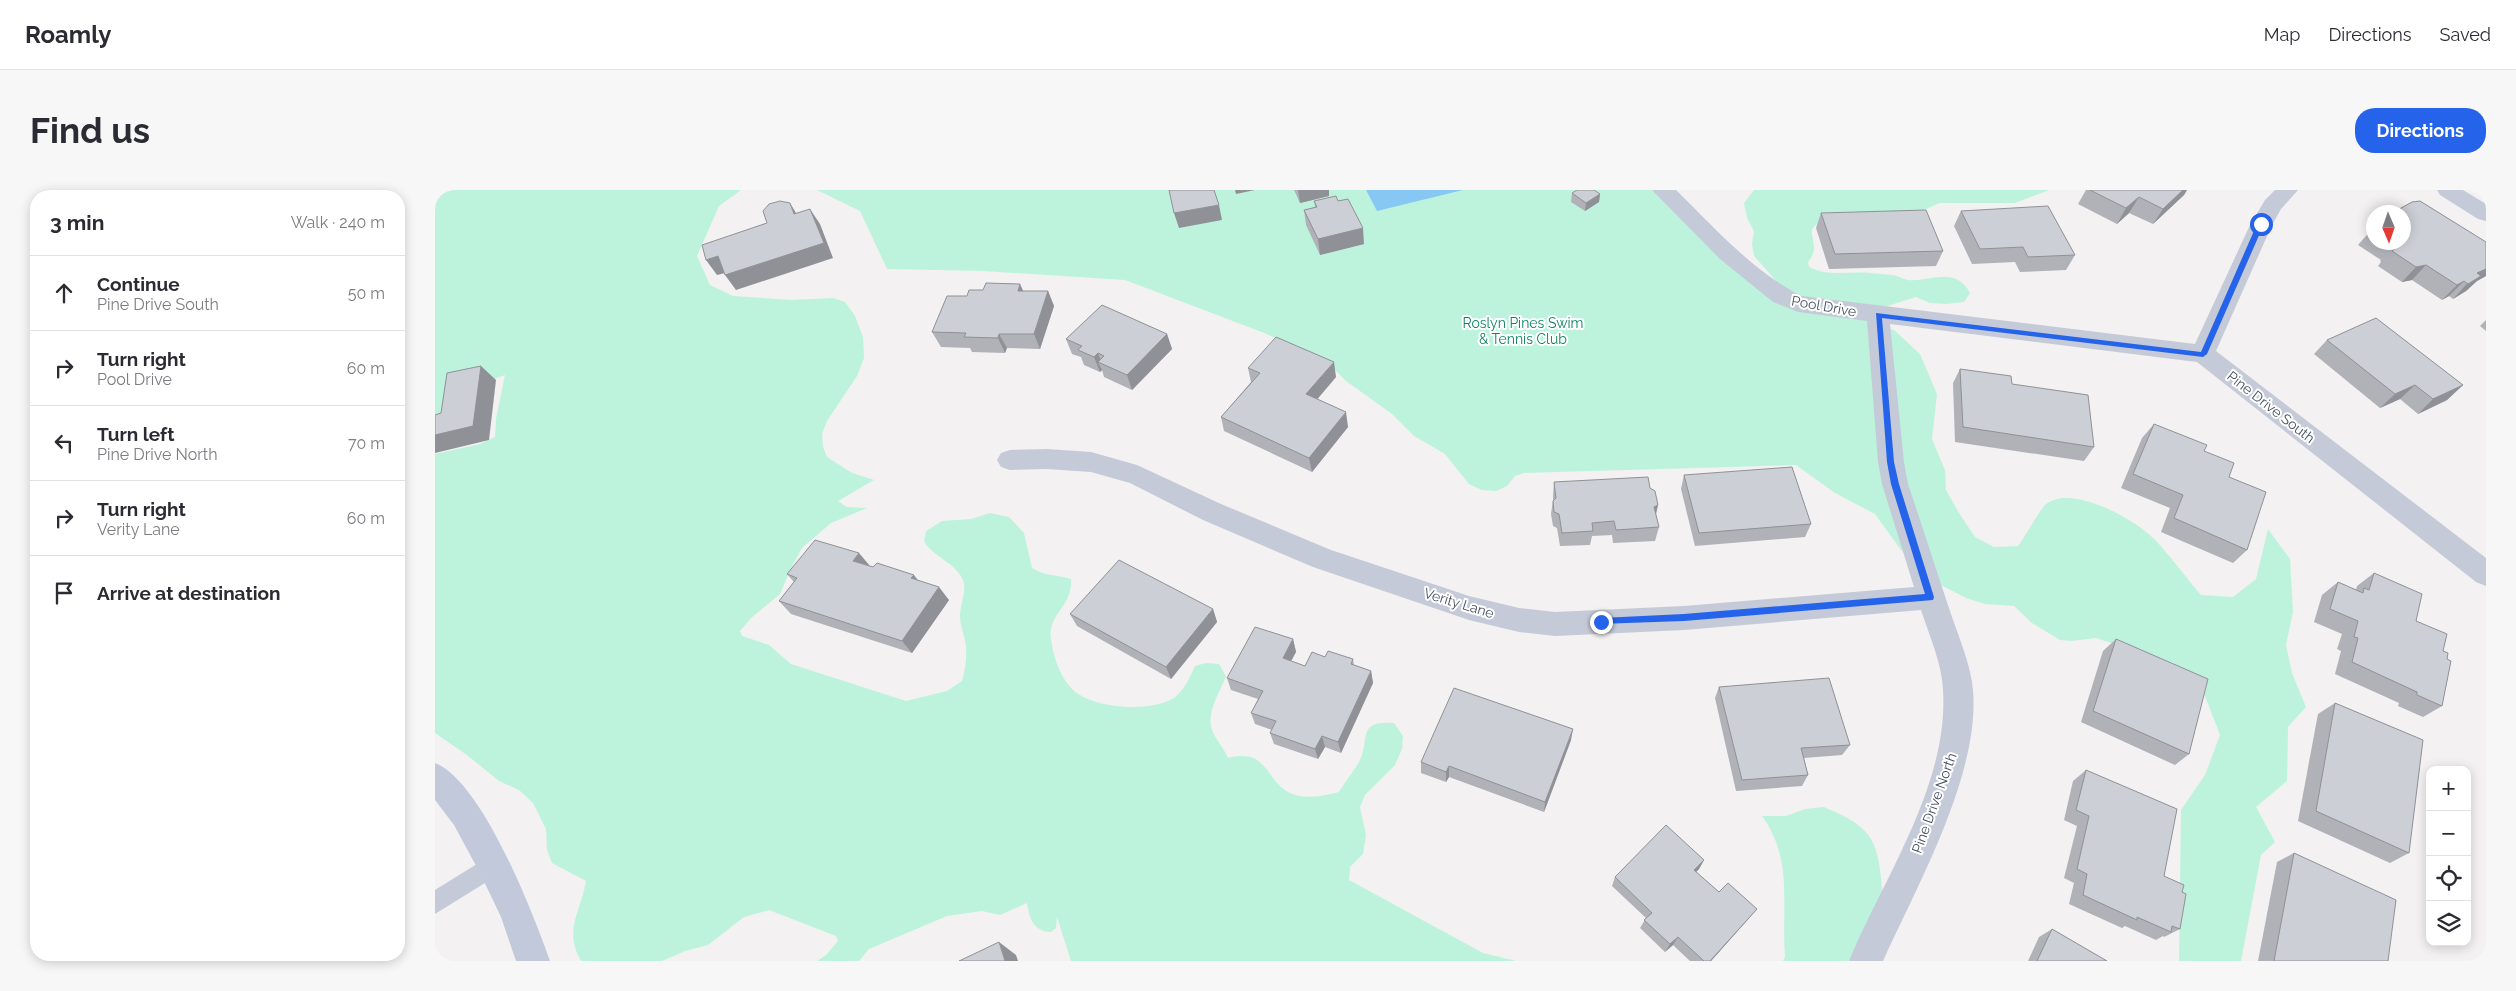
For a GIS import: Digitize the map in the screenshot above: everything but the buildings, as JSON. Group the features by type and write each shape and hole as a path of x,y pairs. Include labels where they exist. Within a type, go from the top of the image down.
{"main road":[{"path":"439,788 493,865 533,961"}],"street":[{"name":"Pool Drive","path":"1663,190 1737,261 1777,295 1798,304 2203,354"},
{"path":"2203,354 2261,224 2273,205 2287,190"},
{"path":"2448,190 2486,214"},
{"name":"Pine Drive North","path":"1866,961 1916,853 1942,788 1959,723 1958,688 1950,655 1895,484 1891,462 1879,315"},
{"name":"Pine Drive South","path":"2203,354 2486,574"},
{"name":"Verity Lane","path":"1010,460 1047,458 1091,462 1137,475 1212,512 1323,559 1469,608 1519,620 1555,624 1684,618 1930,597"}],"lane":[{"path":"435,903 493,865"}],"green space":[{"path":"435,190 741,190 719,206 697,256 710,285 733,296 792,300 833,298 845,302 855,316 863,337 864,358 857,376 827,421 822,434 823,447 827,457 852,473 874,480 838,501 847,507 867,508 831,523 802,548 780,594 751,618 740,631 742,636 769,645 791,664 906,701 947,691 962,681 965,668 966,647 960,616 964,582 958,572 932,551 924,541 926,531 942,521 971,519 990,513 1009,517 1024,533 1032,568 1046,574 1071,579 1071,589 1068,597 1053,623 1051,639 1055,658 1063,677 1071,688 1080,695 1092,701 1106,704 1136,707 1150,706 1163,703 1178,695 1195,666 1206,663 1219,664 1226,676 1212,709 1211,723 1213,733 1228,758 1251,757 1259,761 1275,781 1290,793 1308,797 1339,792 1359,762 1369,728 1382,723 1394,723 1403,736 1402,749 1395,765 1365,795 1360,807 1366,835 1363,854 1350,867 1349,880 1483,953 1516,961 1071,961 1057,917 1056,928 1051,932 1040,930 1031,919 1027,903 1000,915 982,911 947,916 869,949 859,961 817,961 826,955 838,941 836,936 769,910 744,917 708,945 685,951 662,961 581,961 573,939 573,930 586,881 552,863 547,850 546,829 533,803 519,790 499,781 467,755 435,733 435,454 480,444 495,437 496,419 505,375 491,380 458,407 435,417"},
{"name":"Roslyn Pines Swim & Tennis Club","path":"817,190 1663,190 1737,261 1777,282 1754,256 1752,244 1754,231 1747,218 1744,203 1754,190 2049,190 2015,203 1940,203 1907,217 1827,220 1819,223 1812,231 1814,250 1808,263 1809,267 1832,273 1895,275 1908,280 1950,277 1964,284 1970,293 1964,302 1930,303 1916,297 1881,308 1879,326 1894,330 1920,354 1937,394 1932,439 1945,470 1946,490 1975,537 1994,547 2018,546 2046,504 2058,499 2071,498 2103,506 2145,531 2166,552 2201,595 2233,597 2256,579 2268,529 2290,559 2293,612 2286,645 2292,673 2306,707 2288,727 2287,781 2256,807 2275,842 2261,855 2241,961 2179,961 2181,810 2205,775 2220,735 2203,691 2175,664 2096,638 2071,641 2060,640 2032,623 2014,606 1985,604 1966,598 1943,586 1901,550 1875,514 1835,493 1796,465 1524,473 1515,476 1507,486 1496,491 1482,490 1469,484 1445,454 1414,436 1392,414 1346,381 1331,366 1267,334 1125,280 983,271 887,269 860,211"},
{"path":"1824,807 1860,826 1869,836 1875,847 1881,878 1883,961 1783,961 1785,957 1782,867 1779,849 1762,816 1786,816 1805,809"}],"water":[{"path":"1366,190 1463,190 1377,211"}],"route":[{"path":"1601,622 1684,618 1930,597 1895,484 1891,462 1879,315 2203,354 2261,224"}]}
